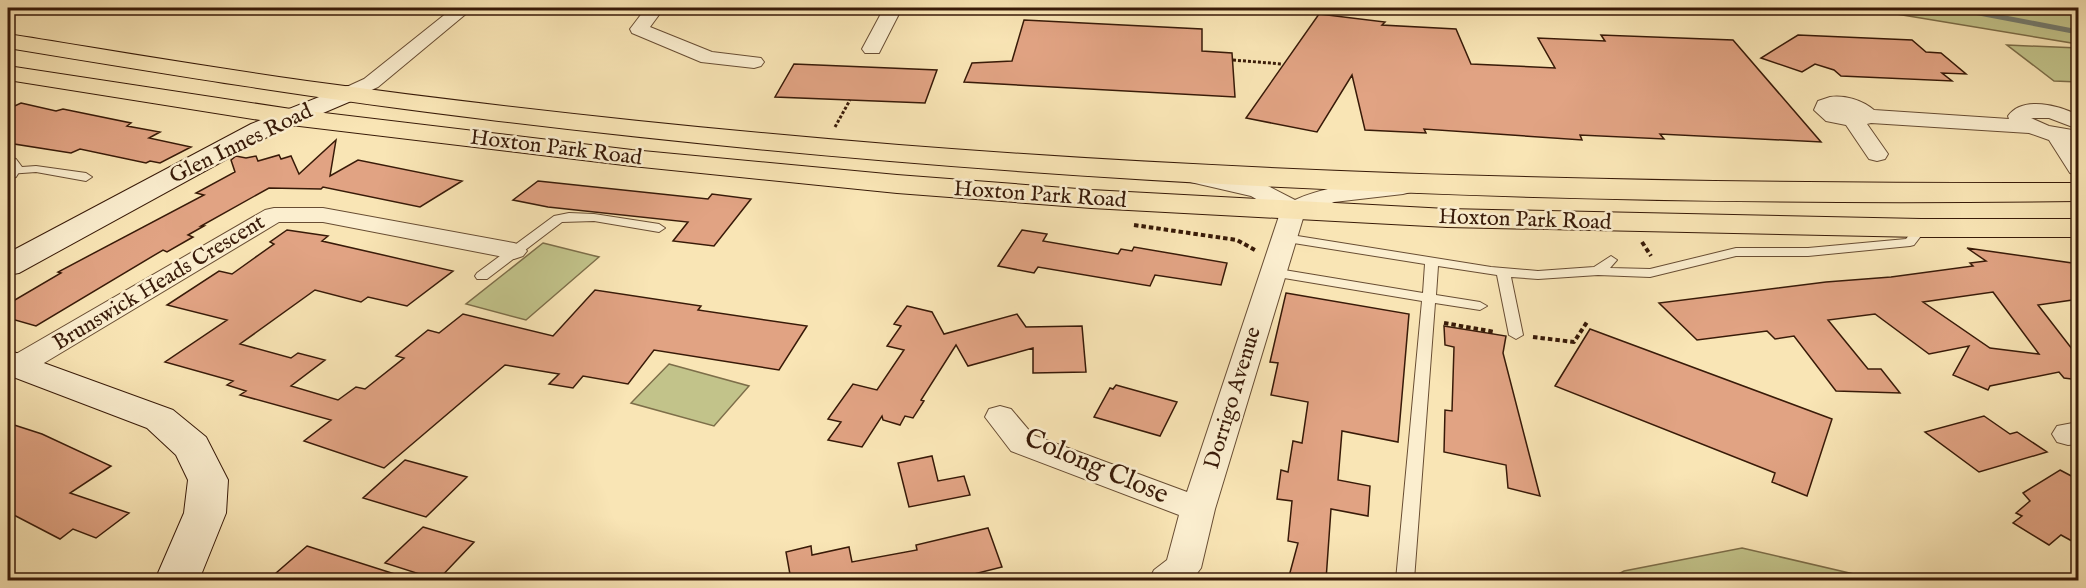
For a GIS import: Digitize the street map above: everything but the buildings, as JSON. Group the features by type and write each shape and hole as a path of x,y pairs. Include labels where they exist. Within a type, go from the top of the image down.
{"main road":[{"name":"Hoxton Park Road","path":"8,41 347,94 734,138 901,153 1179,172 1439,183 1700,191 2079,192"},
{"name":"Hoxton Park Road","path":"8,73 291,117 632,158 885,183 1092,199 1289,224 1552,221 1921,228 2079,228"}],"street":[{"name":"Glen Innes Road","path":"8,266 260,130 371,83 464,8"},
{"path":"656,8 639,29 708,58 754,62"},
{"path":"872,49 893,8"},
{"path":"1877,154 1860,118 2074,128 2079,168"},
{"path":"1179,172 1269,195 1285,202 1289,224"},
{"path":"1289,224 1305,203 1323,197 1439,183"},
{"name":"Brunswick Heads Crescent","path":"13,363 274,215 323,215 514,252"},
{"name":"Dorrigo Avenue","path":"1167,580 1183,568 1198,509 1289,224"},
{"path":"13,363 160,419 192,447 208,480 205,513 177,580"},
{"name":"Colong Close","path":"1000,417 1022,443 1198,509"}],"lane":[{"path":"8,169 36,169 86,177"},
{"path":"482,276 558,219 564,217 579,216 659,228"},
{"path":"1289,224 1432,262 1538,275 1598,271 1650,273 1736,252 1808,252 1910,242 1921,228"},
{"path":"1598,271 1611,260"},
{"path":"1405,580 1432,262"},
{"path":"1272,272 1480,306"},
{"path":"1503,272 1516,335"}],"path":[{"path":"1233,60 1282,64"},
{"path":"833,131 850,100"},
{"path":"1641,241 1656,263"}],"green space":[{"path":"1860,8 2078,8 2078,44"},
{"path":"2007,45 2078,48 2078,82 2054,81"},
{"path":"543,243 599,257 526,320 466,304"},
{"path":"669,364 749,386 714,426 631,403"},
{"path":"1742,548 1871,580 1608,580 1624,571"}],"waterway":[{"path":"1953,8 2078,32"}]}
